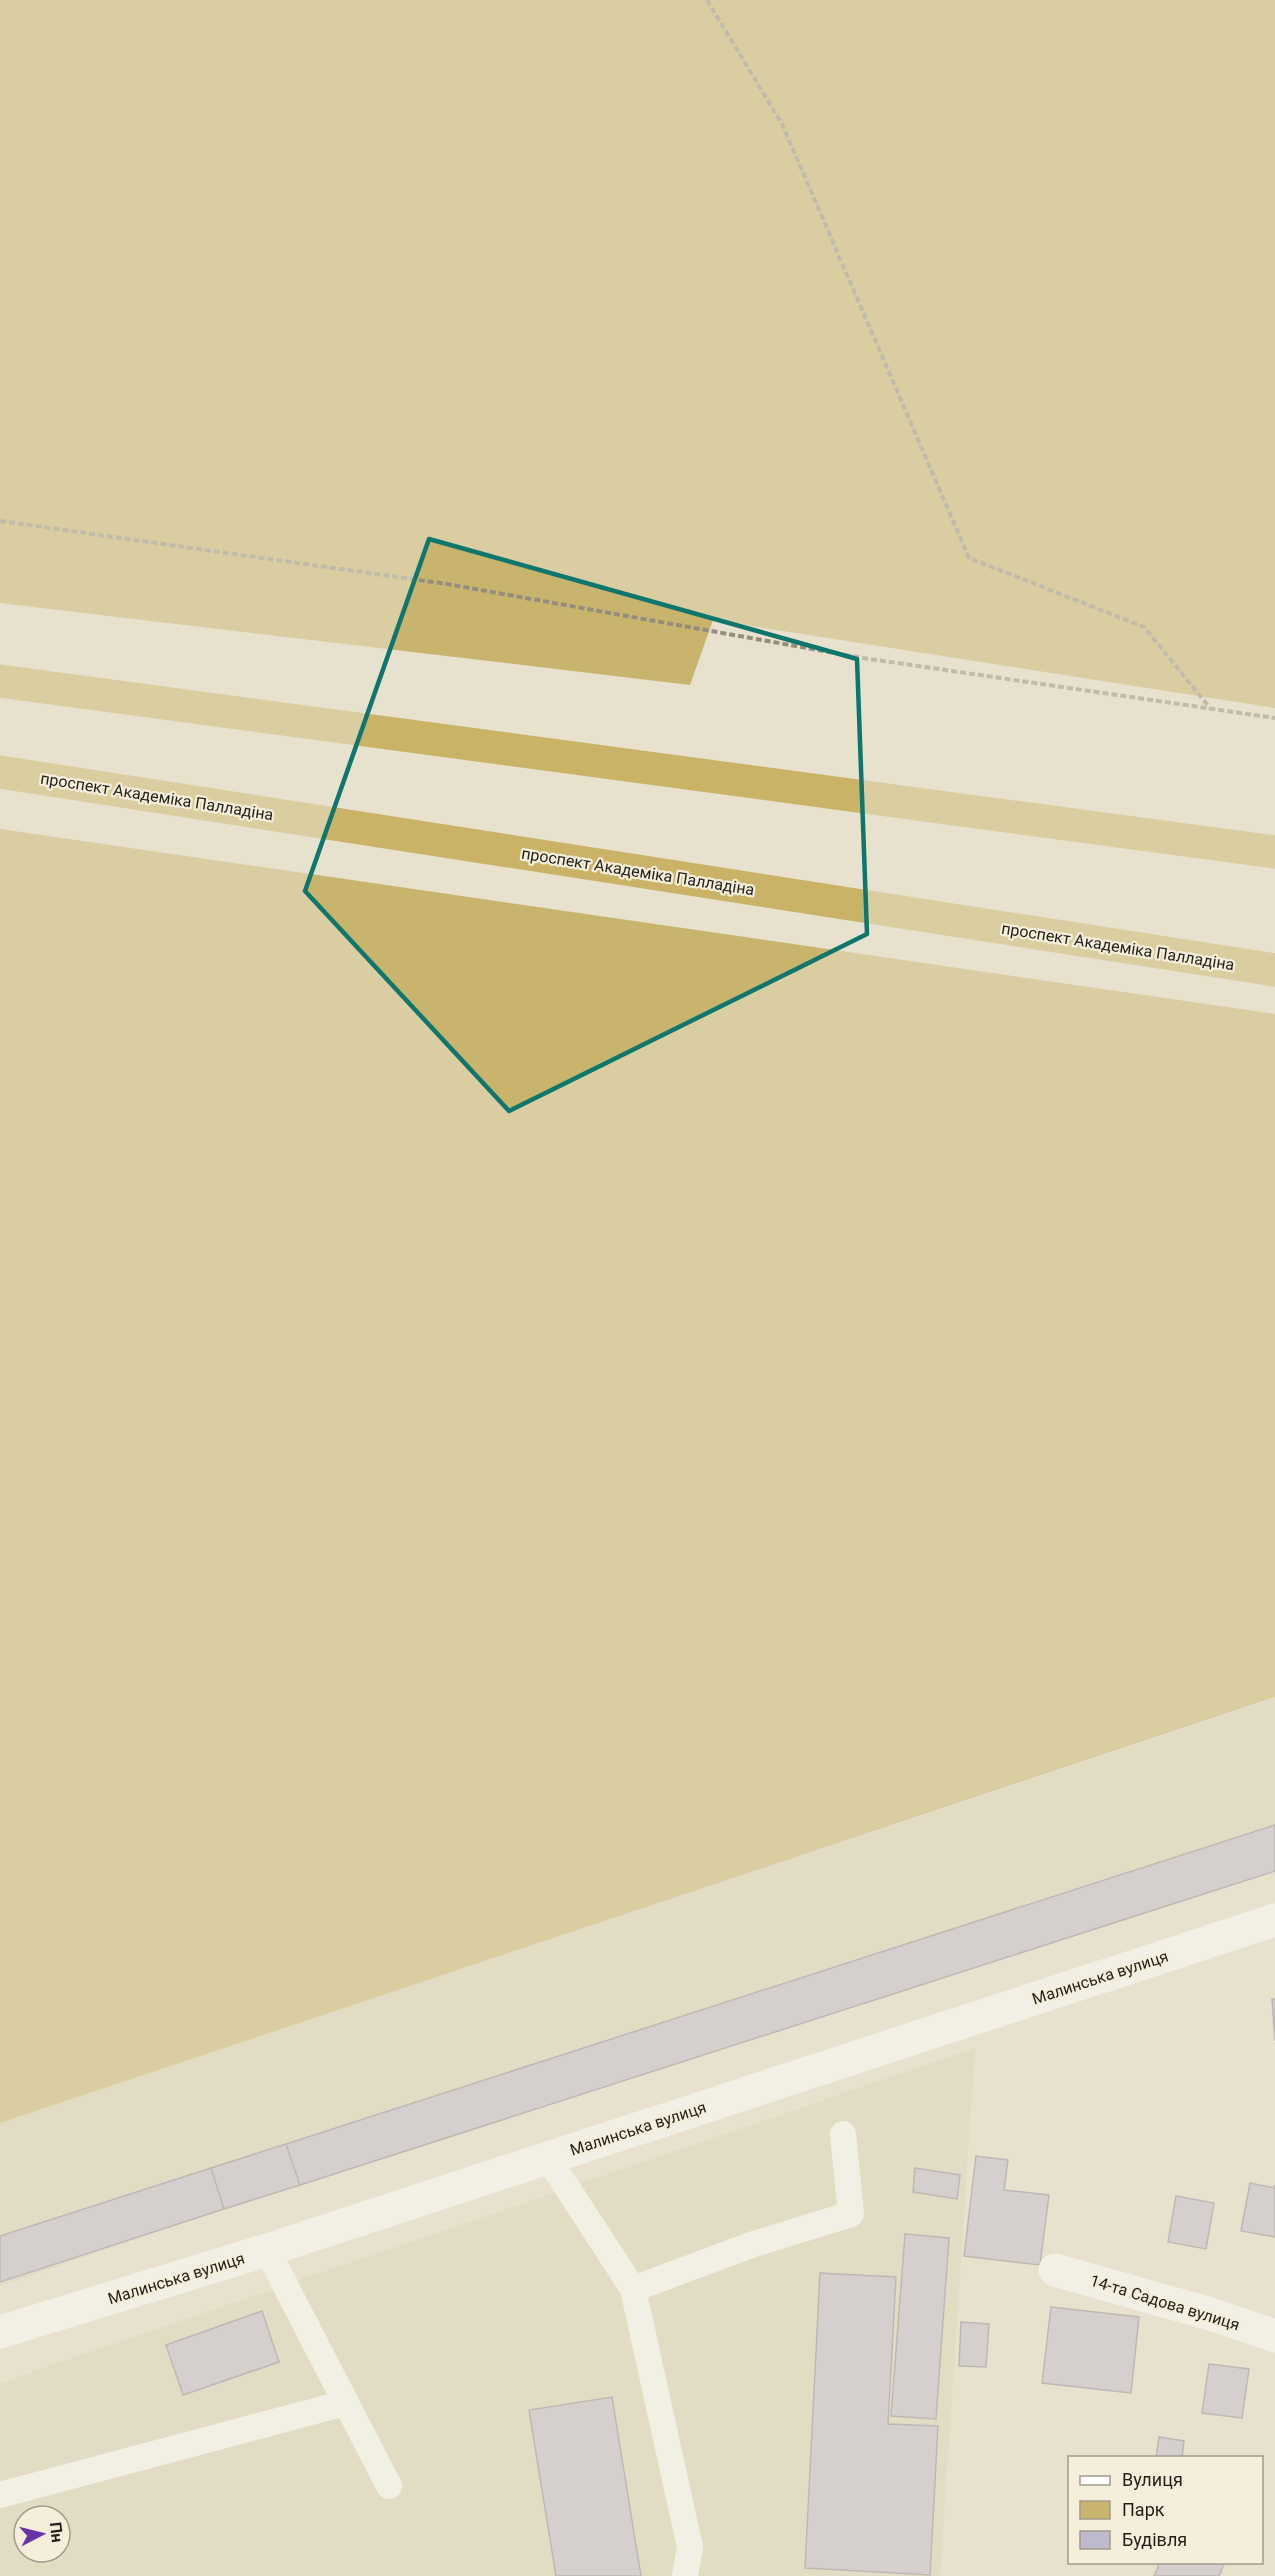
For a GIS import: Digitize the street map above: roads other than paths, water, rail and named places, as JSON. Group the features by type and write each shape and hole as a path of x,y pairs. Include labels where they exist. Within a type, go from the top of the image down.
{"highway":[{"path":"0,681 1275,852"},
{"name":"проспект Академіка Палладіна","path":"0,772 1275,970"}],"street":[{"name":"Малинська вулиця","path":"0,2332 267,2250 1275,1920"},
{"name":"14-та Садова вулиця","path":"1055,2270 1210,2314 1275,2336"}],"lane":[{"path":"633,2289 754,2244 851,2214 843,2134"},
{"path":"548,2158 633,2289 690,2547 685,2576"},
{"path":"267,2250 389,2486"},
{"path":"0,2495 345,2403"}]}
